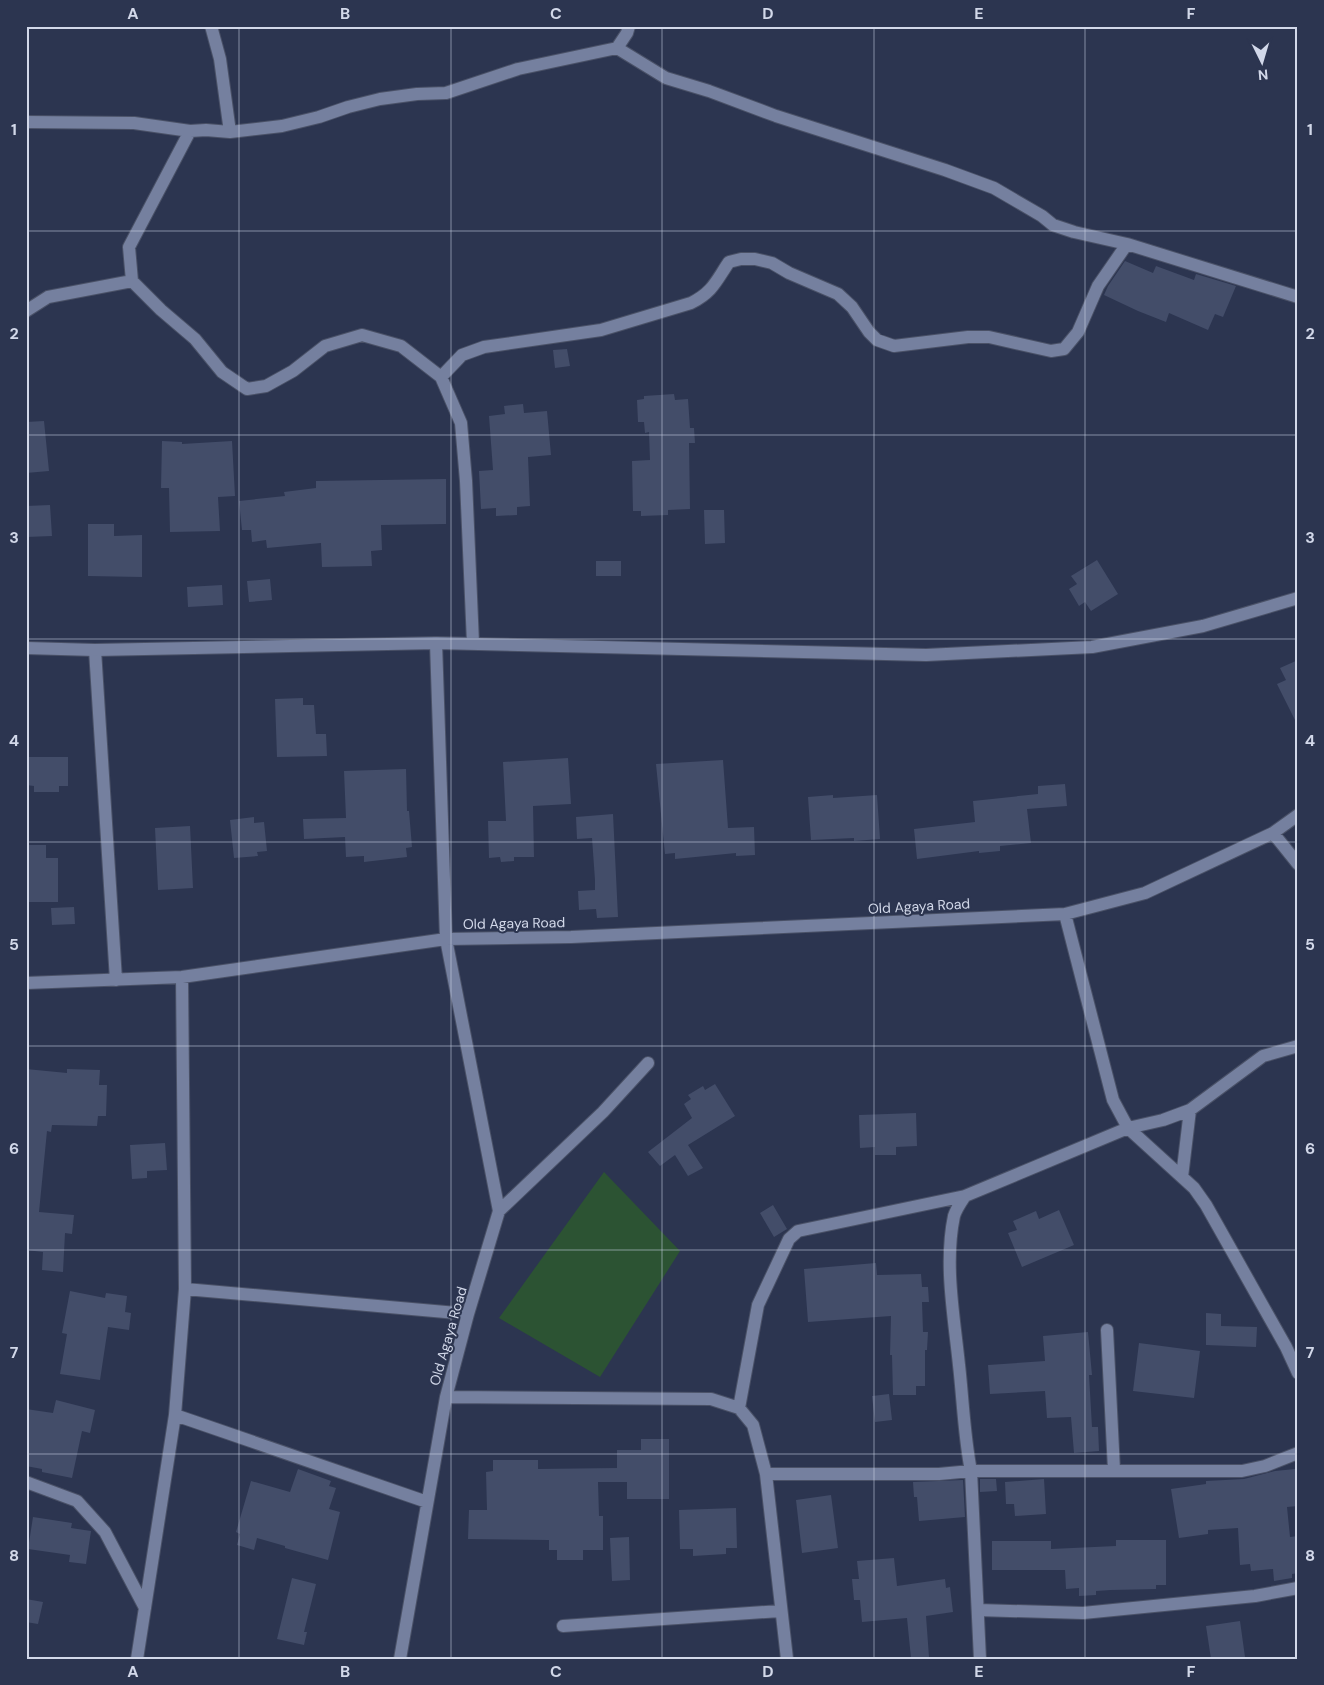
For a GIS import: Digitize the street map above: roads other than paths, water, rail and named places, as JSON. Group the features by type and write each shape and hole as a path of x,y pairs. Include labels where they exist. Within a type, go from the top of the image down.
{"street":[{"path":"211,26 220,59 230,132"},
{"path":"617,48 629,26"},
{"path":"26,122 134,122 190,131 230,132 291,124 380,99 418,94 446,93 518,69 617,48 666,78 994,188 1042,216 1053,225 1126,244 1298,297"},
{"path":"190,131 129,247 132,281 161,310 195,339 222,372 247,389 266,386 286,375 325,346 362,335 401,346 440,377 461,423 469,525 474,643"},
{"path":"440,377 462,355 484,347 600,330 691,303 704,296 715,285 729,262 741,259 755,259 772,263 838,294 852,307 869,332 877,340 894,346 989,337 1051,351 1064,349 1078,332 1098,286 1126,244"},
{"path":"26,311 48,297 132,281"},
{"path":"26,648 95,650 474,643 926,655 1092,648 1203,626 1298,598"},
{"path":"26,983 182,977 446,939 436,643"},
{"path":"95,650 116,980"},
{"name":"Old Agaya Road","path":"400,1659 446,1397 468,1314 499,1211 446,939 570,936 1064,914 1145,893 1273,833 1298,815"},
{"path":"1273,833 1298,864"},
{"path":"1064,914 1113,1100 1128,1128 1194,1188 1206,1205 1286,1347 1298,1373"},
{"path":"137,1659 175,1415 185,1289 182,977"},
{"path":"739,1408 758,1306 789,1238 798,1231 965,1196 1128,1128 1163,1120 1190,1110 1263,1056 1298,1046"},
{"path":"499,1211 603,1112 648,1063"},
{"path":"1182,1177 1190,1110"},
{"path":"965,1196 954,1213 951,1240 951,1286 965,1416 965,1442 971,1472 980,1659"},
{"path":"185,1289 468,1314"},
{"path":"1107,1330 1114,1470"},
{"path":"446,1397 711,1399 739,1408 753,1425 766,1474 780,1611 787,1659"},
{"path":"175,1415 427,1502"},
{"path":"766,1474 939,1474 1114,1470 1242,1471 1265,1466 1298,1453"},
{"path":"26,1482 77,1501 105,1532 145,1608"},
{"path":"978,1610 1083,1613 1255,1596 1298,1588"},
{"path":"563,1626 780,1611"}]}
